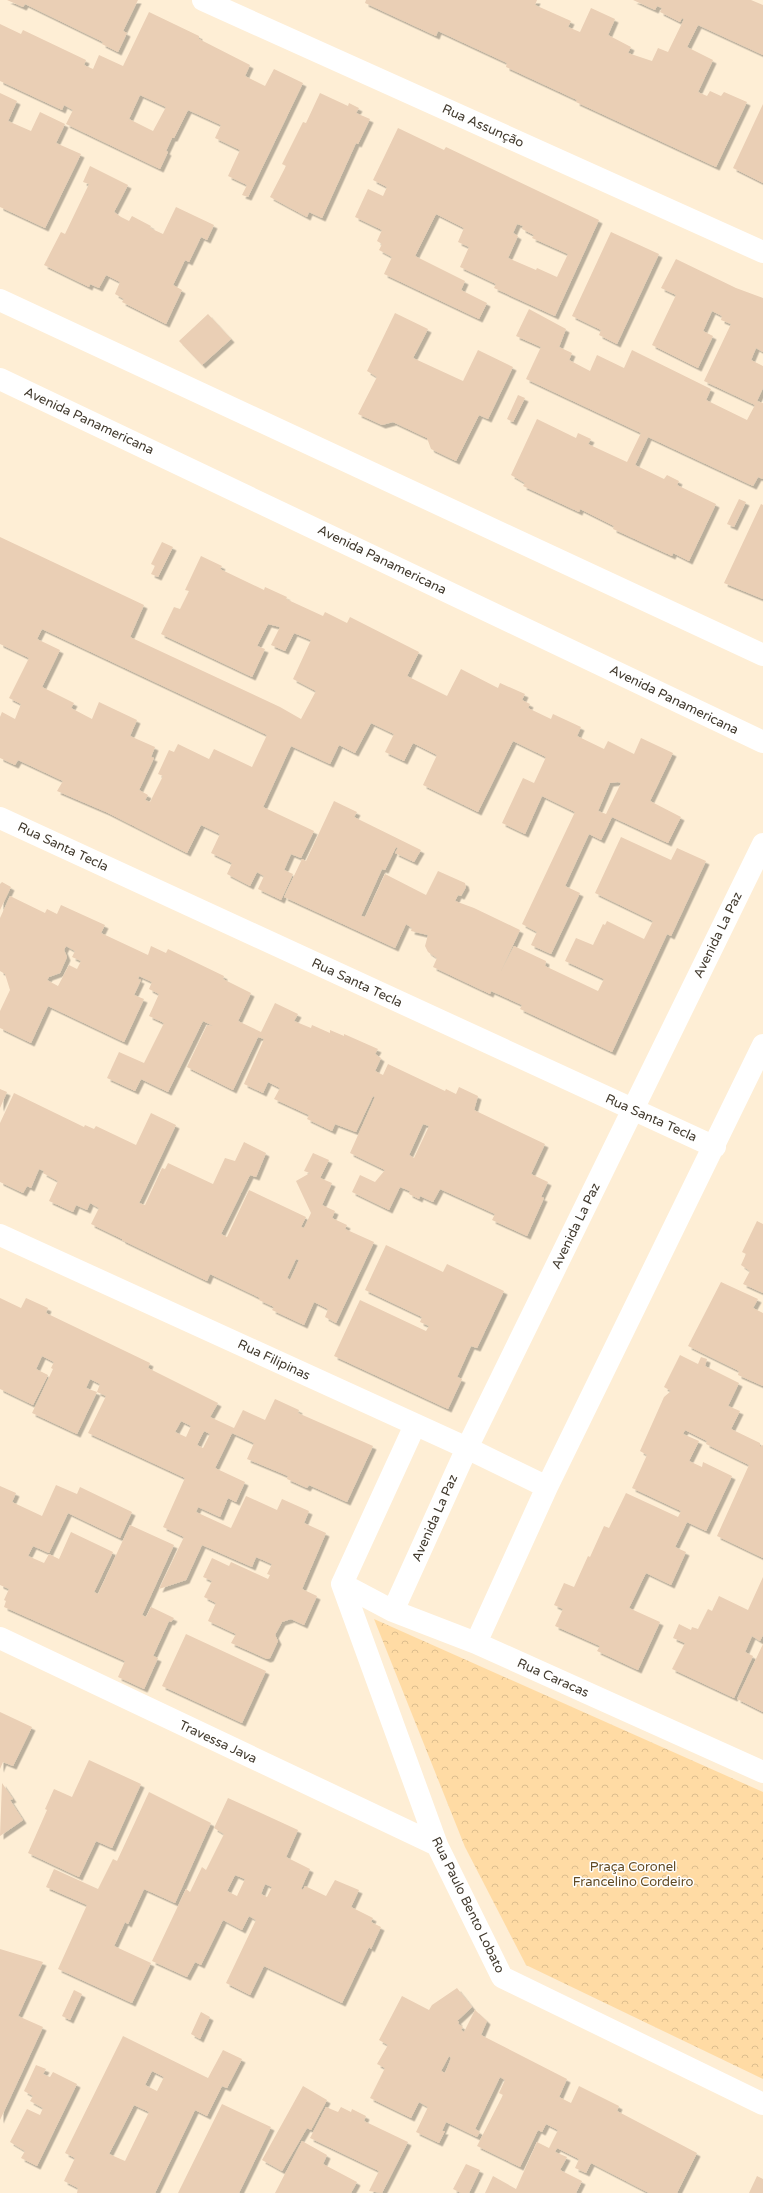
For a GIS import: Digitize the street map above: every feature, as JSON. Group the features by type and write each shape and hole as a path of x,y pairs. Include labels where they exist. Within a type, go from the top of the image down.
{"street":[{"name":"Rua Assunção","path":"203,0 763,252"},
{"path":"0,300 763,655"},
{"name":"Avenida Panamericana","path":"0,380 763,742"},
{"name":"Rua Santa Tecla","path":"0,818 633,1111 715,1147"},
{"name":"Avenida La Paz","path":"393,1611 467,1448 763,844"},
{"path":"476,1643 547,1487 715,1147 763,1045"},
{"name":"Rua Filipinas","path":"0,1235 415,1424 547,1487"},
{"path":"342,1584 415,1424"},
{"name":"Rua Caracas","path":"342,1584 393,1611 476,1643 763,1772"},
{"name":"Rua Paulo Bento Lobato","path":"342,1584 437,1845 502,1977 763,2104"},
{"name":"Travessa Java","path":"0,1638 437,1845"}],"green space":[{"name":"Praça Coronel Francelino Cordeiro","path":"374,1619 763,1792 763,2079 526,1965 465,1847"}],"building":[{"path":"7,0 138,0 123,31 127,33 118,52 102,44 103,42 25,4 23,7"},
{"path":"366,0 537,0 535,5 571,21 568,27 580,32 591,8 615,19 608,35 631,47 628,53 652,61 658,48 668,52 684,19 682,18 680,22 660,12 662,8 657,6 655,10 633,0 751,0 763,5 763,55 698,25 687,47 713,60 698,92 707,96 710,91 721,96 724,92 747,102 716,167 576,102 577,100 506,67 507,63 438,31 436,36 365,3"},
{"path":"149,12 199,36 199,39 250,65 245,76 265,86 274,69 303,83 248,197 242,195 247,185 228,176 240,150 215,138 221,125 188,110 174,138 172,138 166,151 168,152 160,169 66,124 73,110 64,105 62,110 0,81 0,24 21,34 23,30 86,60 84,65 93,69 99,55 123,66","holes":["140,95 166,107 153,131 129,119"]},
{"path":"0,93 17,101 8,121 31,131 40,112 65,124 56,143 81,154 45,228 0,207"},
{"path":"320,93 348,106 349,103 359,108 356,113 370,119 358,144 356,143 322,218 309,212 307,217 270,197 286,166 282,164 303,122 306,123"},
{"path":"763,104 763,183 733,168"},
{"path":"398,128 444,150 446,147 599,220 555,316 494,288 496,284 460,267 469,247 458,242 464,228 436,214 415,256 465,281 461,290 487,303 479,319 384,274 392,257 379,250 382,244 377,241 382,230 355,217 368,189 383,196 387,187 373,180","holes":["517,224 523,226 522,229 534,235 532,238 568,254 557,277 508,258 518,236 513,233"]},
{"path":"90,166 128,185 114,212 129,221 132,216 151,226 150,228 163,234 176,207 214,225 207,240 201,237 189,262 185,260 173,285 182,290 166,324 122,302 124,299 115,294 120,282 106,275 99,288 90,284 89,287 44,265 61,232 65,234 89,184 83,182"},
{"path":"611,232 659,254 617,344 599,335 601,330 572,316"},
{"path":"676,259 736,288 763,298 763,352 756,348 751,360 763,366 763,388 757,401 763,403 763,479 758,477 753,486 648,437 635,465 664,479 667,475 679,481 677,485 716,504 689,561 673,553 672,556 613,529 614,526 580,509 579,512 523,486 525,483 511,475 537,419 576,438 578,433 591,439 588,444 627,462 641,433 526,379 541,347 516,336 529,309 566,329 559,347 572,353 569,360 590,371 597,355 624,368 632,350 711,389 706,400 747,420 755,405 704,381 731,324 721,320 722,316 712,311 703,331 713,336 698,368 652,345 676,295 661,288"},
{"path":"395,313 428,329 413,358 463,381 478,350 513,367 488,419 479,415 456,461 431,449 427,438 393,422 382,425 358,414 377,377 367,371"},
{"path":"208,314 231,339 202,365 179,341"},
{"path":"518,395 525,398 513,422 507,419"},
{"path":"739,499 746,502 734,527 727,524"},
{"path":"761,504 763,505 763,599 724,583"},
{"path":"0,537 144,605 130,637 280,707 301,719 316,691 293,679 311,640 294,633 285,651 271,645 280,627 268,624 257,646 265,649 252,677 161,634 174,607 180,609 189,591 185,590 201,556 222,566 220,569 264,590 265,587 287,597 286,599 323,616 325,612 347,623 350,617 419,652 407,676 447,696 461,669 498,688 500,683 525,694 522,700 530,704 528,708 551,719 553,714 581,727 577,736 604,749 608,741 634,754 641,738 673,753 650,801 681,817 668,843 612,817 601,840 589,834 565,886 580,893 551,954 531,945 537,932 522,924 575,812 542,796 525,834 502,823 523,778 534,783 546,757 513,741 478,812 423,785 437,755 413,743 404,761 385,752 394,734 371,723 355,753 339,745 330,764 291,746 263,807 314,831 301,858 291,854 284,870 293,874 281,900 258,889 264,876 257,872 250,886 227,874 232,863 211,853 220,834 201,825 187,853 106,812 57,791 63,781 18,760 15,765 0,758 0,717 2,712 15,719 21,704 9,698 29,658 0,644","holes":["42,629 267,735 252,767 214,749 209,759 178,744 174,752 169,750 158,774 163,776 150,802 145,800 148,795 139,790 154,758 151,757 155,747 130,736 137,720 99,702 92,719 71,708 74,703 42,687 60,650 37,639","610,783 621,783 606,814 598,811"]},
{"path":"162,542 173,547 158,577 151,574 155,566 151,564"},
{"path":"334,801 357,812 354,817 421,850 414,862 395,853 398,848 396,847 385,870 382,869 361,916 365,917 385,874 426,895 438,871 465,883 466,887 461,896 458,895 455,901 474,908 520,930 501,971 514,946 546,961 545,966 598,991 604,979 565,961 576,938 593,945 603,924 605,925 607,921 644,939 653,921 595,893 621,837 671,860 677,848 706,861 671,936 667,934 612,1052 520,1009 522,1005 491,991 490,994 433,967 437,958 428,952 425,946 428,935 411,931 412,928 406,924 395,948 284,897 302,859 306,861"},
{"path":"2,882 11,887 0,910 0,884"},
{"path":"10,896 45,913 47,909 57,914 61,905 105,925 101,933 148,955 151,946 166,953 168,949 224,976 223,979 251,993 238,1021 261,1032 275,1003 298,1014 294,1021 311,1028 312,1025 330,1033 330,1030 344,1036 344,1034 378,1049 375,1054 381,1058 375,1071 383,1075 388,1064 445,1091 446,1089 456,1094 459,1087 478,1096 474,1110 545,1144 531,1174 548,1182 541,1197 544,1198 527,1236 492,1220 495,1214 440,1189 433,1202 420,1196 419,1199 409,1194 410,1191 400,1187 389,1210 352,1192 360,1175 375,1182 385,1170 350,1153 375,1097 373,1096 356,1132 335,1124 332,1131 307,1119 309,1115 274,1099 280,1088 268,1082 263,1093 244,1084 264,1039 258,1037 233,1090 187,1067 207,1025 213,1026 203,1021 168,1092 141,1079 135,1091 107,1078 119,1052 144,1063 164,1023 149,1016 159,994 149,989 152,982 139,976 138,979 141,980 134,995 144,999 124,1042 48,1006 31,1043 0,1028 0,1011 10,990 5,974 0,971 0,918","holes":["66,946 75,951 72,957 81,961 77,969 69,965 58,986 47,980 49,977 60,973 67,957 64,950","423,1124 429,1126 414,1158 409,1155"]},
{"path":"0,1089 7,1092 0,1108"},
{"path":"14,1093 84,1127 85,1125 94,1129 96,1126 136,1145 151,1113 176,1125 139,1203 145,1205 162,1168 165,1169 168,1163 213,1184 225,1158 235,1161 244,1142 266,1153 256,1177 250,1175 221,1234 227,1237 249,1190 306,1217 301,1227 304,1228 311,1213 296,1181 310,1173 304,1171 313,1153 329,1160 320,1178 332,1183 322,1205 335,1211 332,1218 347,1225 345,1229 374,1242 336,1323 325,1317 328,1309 314,1302 304,1325 272,1310 274,1307 259,1300 260,1298 210,1274 207,1281 91,1224 99,1208 90,1203 87,1210 76,1205 73,1212 49,1201 58,1181 43,1173 44,1171 39,1169 31,1188 27,1186 23,1193 0,1182 0,1123","holes":["296,1259 299,1260 290,1280 287,1278"]},
{"path":"757,1221 763,1224 763,1293 743,1284 750,1271 741,1265 746,1254 742,1252"},
{"path":"386,1245 443,1272 447,1264 504,1291 477,1348 471,1346 457,1377 462,1379 448,1409 334,1356 360,1300 426,1331 429,1326 420,1322 422,1317 365,1290"},
{"path":"721,1282 758,1299 753,1308 763,1313 763,1386 738,1375 739,1371 688,1346"},
{"path":"0,1298 21,1308 26,1298 48,1308 46,1313 150,1363 148,1368 218,1403 210,1417 234,1428 243,1410 265,1420 275,1399 299,1410 298,1413 373,1446 347,1502 309,1485 307,1488 287,1479 288,1476 247,1459 254,1443 232,1433 215,1468 245,1482 236,1502 228,1498 220,1517 198,1507 196,1512 231,1528 246,1496 277,1510 282,1499 309,1511 304,1523 326,1533 302,1589 317,1596 304,1625 291,1619 282,1622 275,1635 278,1641 270,1658 267,1659 231,1643 236,1634 208,1621 216,1603 204,1597 212,1581 203,1577 212,1558 229,1566 231,1562 268,1579 270,1575 267,1574 272,1564 256,1557 252,1567 202,1545 186,1580 159,1589 184,1537 163,1527 185,1478 88,1433 106,1396 97,1392 77,1434 32,1413 53,1369 51,1368 54,1362 42,1356 36,1369 48,1375 33,1405 0,1389","holes":["90,1379 100,1384 97,1392 86,1388","181,1421 191,1426 186,1437 175,1432","204,1431 210,1434 203,1448 197,1445"]},
{"path":"680,1355 698,1364 701,1357 707,1359 705,1366 739,1383 728,1406 740,1411 731,1429 760,1443 760,1447 763,1445 763,1558 717,1536 749,1465 706,1444 707,1441 685,1430 683,1434 699,1441 689,1461 702,1467 703,1462 732,1476 706,1531 687,1522 675,1547 686,1552 671,1585 646,1573 642,1581 629,1608 660,1622 638,1670 597,1651 600,1646 555,1626 563,1609 554,1605 564,1583 574,1587 604,1526 609,1528 626,1493 678,1517 681,1511 632,1488 647,1455 640,1451 664,1397 671,1391 664,1387"},
{"path":"56,1485 77,1494 80,1487 132,1512 120,1538 68,1513 49,1553 33,1546 28,1556 44,1563 49,1554 59,1559 71,1532 113,1552 94,1592 98,1594 130,1525 174,1545 142,1615 146,1617 151,1607 174,1618 171,1622 169,1621 153,1656 158,1658 144,1689 118,1677 125,1661 4,1607 6,1601 4,1600 9,1589 0,1585 0,1486 16,1493 12,1502 42,1516"},
{"path":"763,1577 763,1635 760,1641 752,1636 745,1652 753,1656 734,1698 672,1669 685,1643 673,1638 679,1624 691,1630 692,1627 698,1629 708,1609 712,1611 719,1596 748,1610"},
{"path":"186,1634 266,1671 242,1723 162,1686"},
{"path":"763,1644 763,1712 737,1699"},
{"path":"0,1712 32,1727 13,1766 3,1762 0,1769"},
{"path":"89,1760 141,1784 112,1848 96,1841 79,1877 28,1853 47,1810 45,1809 54,1789 72,1797"},
{"path":"2,1783 13,1799 10,1800 23,1820 0,1836"},
{"path":"149,1792 211,1823 175,1903 144,1889 128,1924 125,1922 114,1946 151,1963 132,2003 58,1969 87,1905 46,1887 54,1869 98,1889 113,1859 117,1861"},
{"path":"228,1798 298,1830 286,1857 310,1869 301,1889 303,1890 305,1886 326,1896 335,1880 359,1890 351,1907 373,1918 371,1922 381,1927 371,1949 369,1947 342,2003 264,1966 250,1995 226,1983 256,1920 249,1916 242,1930 223,1920 201,1965 195,1962 187,1977 152,1961 186,1889 190,1892 202,1867 206,1870 224,1834 214,1828","holes":["235,1875 245,1879 237,1896 227,1891","265,1884 272,1887 267,1897 261,1894"]},
{"path":"0,1949 43,1962 18,2016 43,2027 0,2120"},
{"path":"457,1988 472,2007 457,2021 459,2022 458,2024 463,2027 461,2030 464,2032 475,2010 487,2021 481,2035 567,2079 559,2097 571,2103 579,2086 619,2106 617,2111 697,2153 677,2193 649,2193 591,2163 586,2173 575,2168 579,2159 557,2148 555,2152 567,2157 560,2170 582,2181 576,2193 485,2193 493,2176 516,2189 537,2142 549,2148 558,2130 546,2124 542,2132 538,2130 520,2167 477,2146 503,2095 499,2093 505,2080 500,2077 475,2129 480,2132 477,2137 446,2122 442,2131 445,2131 439,2143 416,2132 428,2107 419,2102 411,2118 370,2098 385,2068 377,2064 388,2045 379,2040 402,1996 429,2010 432,2005","holes":["449,2056 451,2058 445,2073 441,2071"]},
{"path":"74,1990 82,1994 70,2020 62,2016"},
{"path":"201,2012 210,2017 200,2039 191,2034"},
{"path":"123,2036 208,2078 223,2050 242,2059 227,2088 222,2086 207,2116 195,2110 155,2193 77,2193 78,2188 64,2181 75,2158 65,2153","holes":["152,2071 164,2077 157,2091 145,2085","134,2105 149,2112 125,2161 109,2154"]},
{"path":"36,2065 46,2069 43,2074 50,2077 53,2072 77,2084 37,2166 21,2158 25,2151 10,2142 27,2109 40,2115 43,2108 30,2101 33,2096 24,2091"},
{"path":"303,2086 327,2100 311,2130 307,2128 282,2171 262,2160"},
{"path":"222,2104 271,2127 239,2193 178,2193"},
{"path":"326,2107 338,2112 341,2107 351,2112 352,2109 366,2116 364,2121 408,2142 382,2193 369,2191 379,2171 310,2138"},
{"path":"302,2141 327,2155 323,2164 357,2182 351,2193 275,2193"},
{"path":"466,2164 480,2170 469,2193 461,2193 453,2189"},
{"path":"757,2176 763,2179 763,2193 749,2193"}]}
